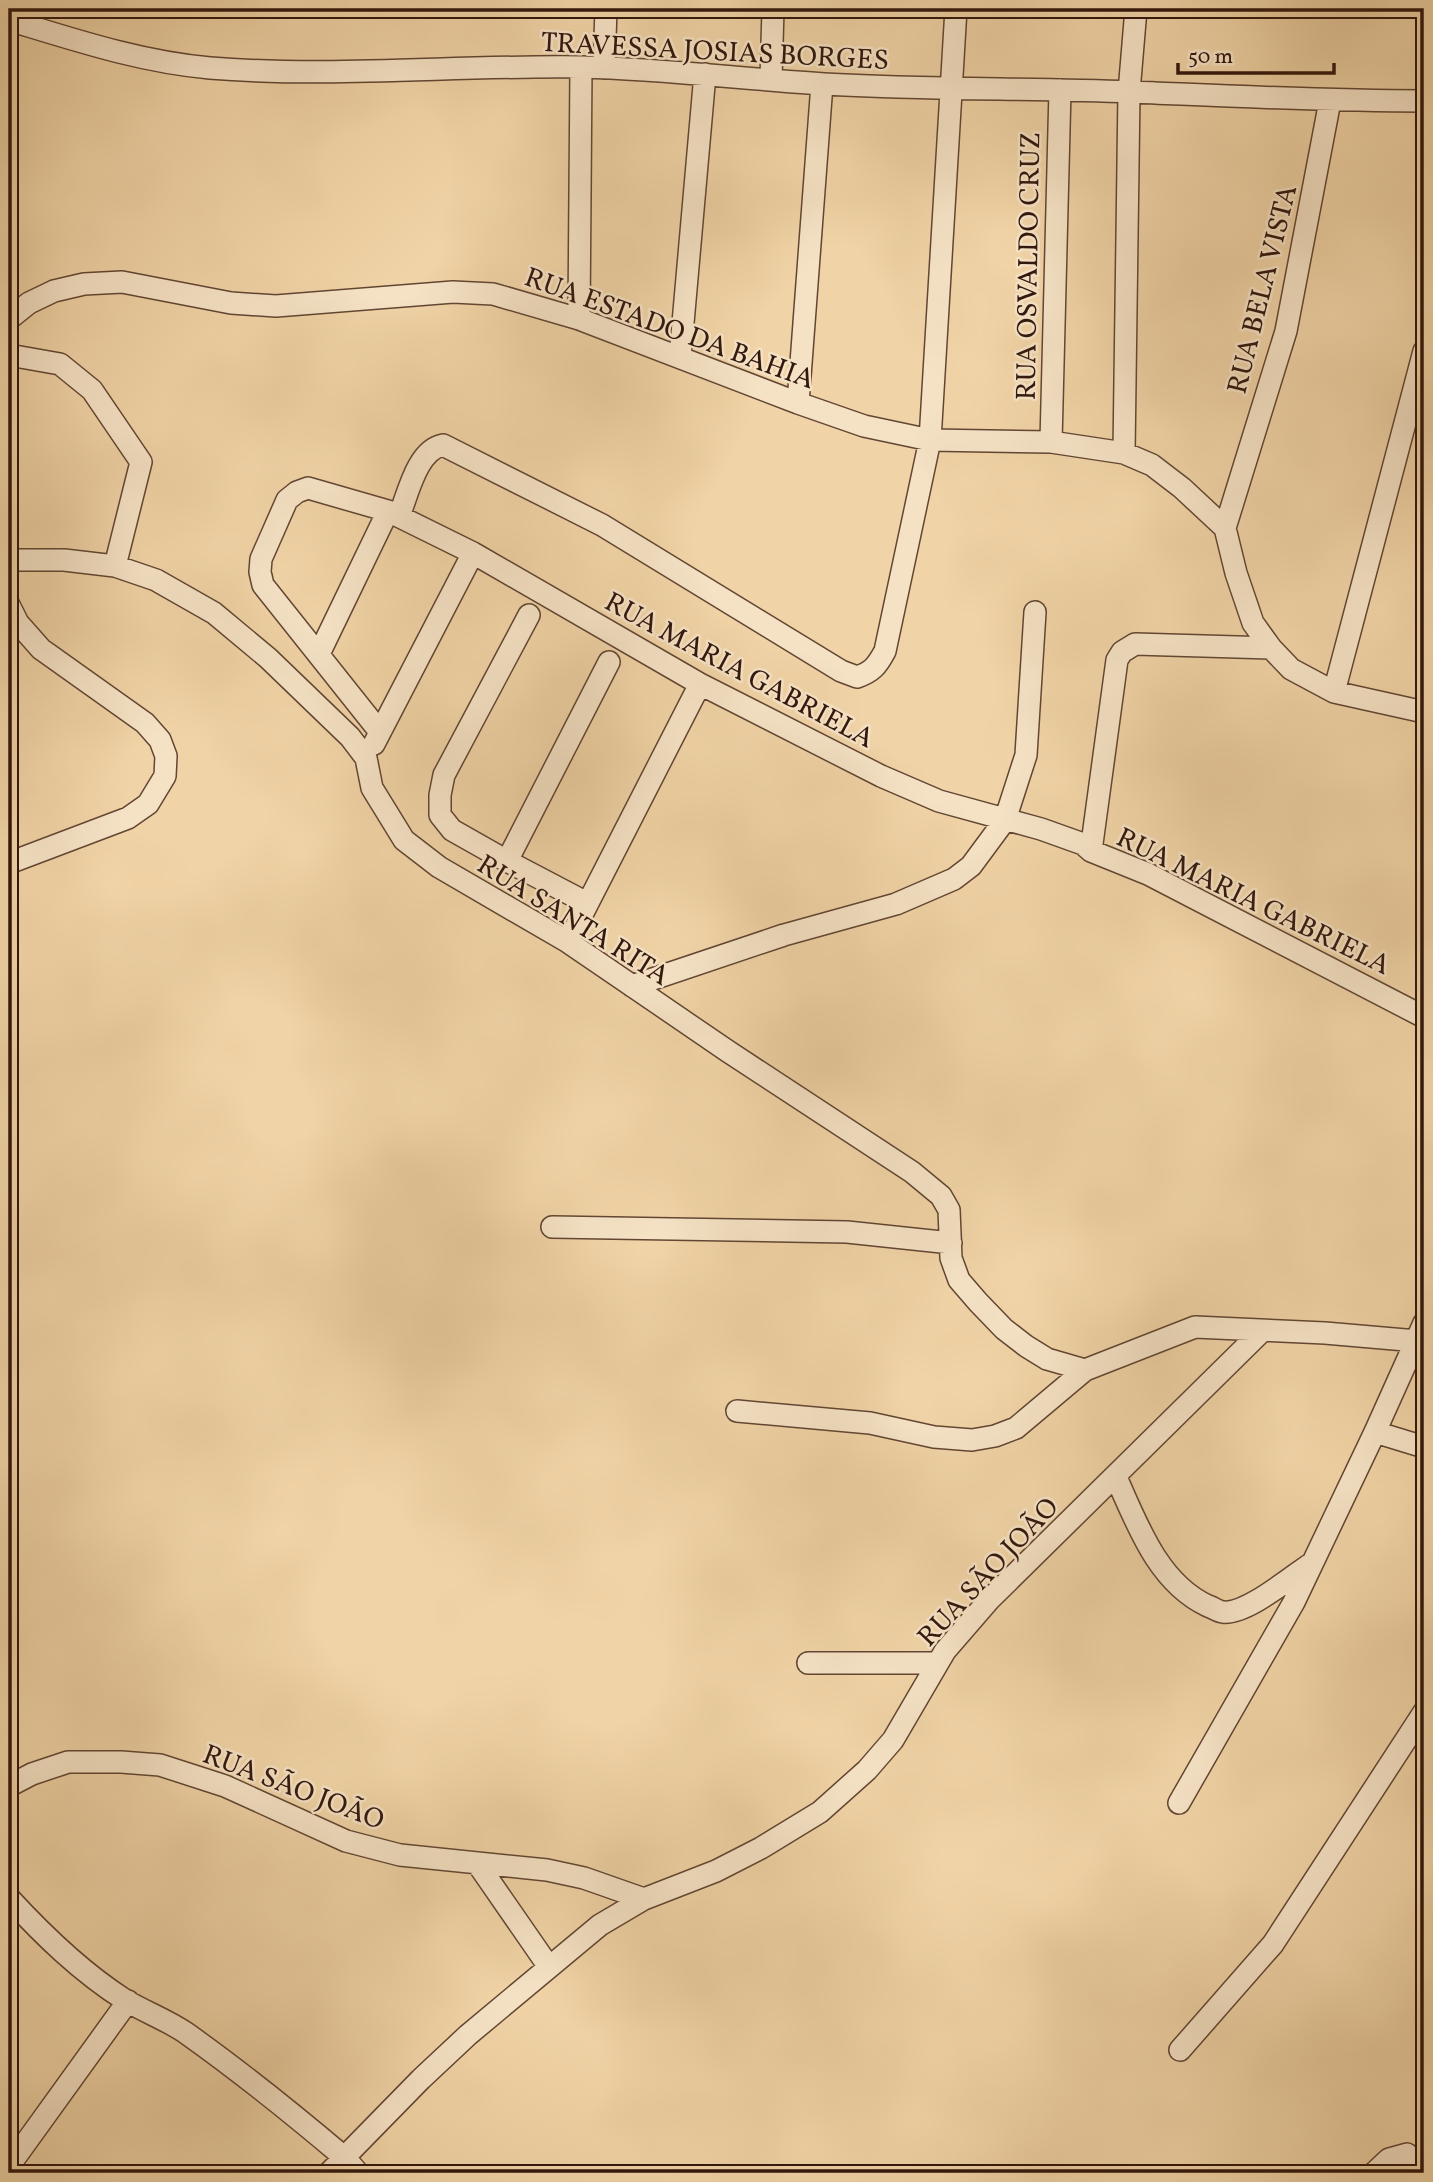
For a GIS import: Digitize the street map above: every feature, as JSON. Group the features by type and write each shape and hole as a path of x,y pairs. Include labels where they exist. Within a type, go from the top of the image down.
{"street":[{"path":"604,68 606,9"},
{"path":"771,79 773,9"},
{"path":"319,654 422,458 436,446 443,445 602,525 841,671 857,677 869,673 877,666 885,651 930,440 956,9"},
{"path":"1124,453 1129,92 1136,9"},
{"name":"TRAVESSA JOSIAS BORGES","path":"9,20 102,48 207,68 330,72 581,67 822,84 1129,92 1330,101 1424,101"},
{"path":"579,319 581,67"},
{"path":"680,357 705,74"},
{"path":"797,403 822,84"},
{"name":"RUA OSVALDO CRUZ","path":"1051,442 1060,90"},
{"name":"RUA BELA VISTA","path":"1225,528 1286,331 1330,101"},
{"name":"RUA ESTADO DA BAHIA","path":"9,319 29,303 54,290 85,284 122,282 231,303 276,306 453,292 493,294 579,319 864,426 930,440 1051,442 1124,453 1162,472 1225,528"},
{"path":"1334,692 1424,351"},
{"path":"9,355 60,364 92,390 141,462 115,566"},
{"name":"RUA MARIA GABRIELA","path":"380,732 264,585 260,572 261,559 287,500 308,488 394,513 473,553 699,684 881,776 939,801 1041,829 1083,845 1091,851 1148,874 1424,1017"},
{"path":"1225,528 1236,573 1253,623 1291,669 1334,692 1424,712"},
{"path":"366,758 473,553"},
{"name":"RUA SANTA RITA","path":"9,559 64,560 115,566 156,580 214,613 277,667 350,737 366,758 372,788 383,810 404,840 439,867 568,942 912,1172 942,1196 949,1210 951,1258 959,1280 1004,1329 1047,1359 1085,1370"},
{"path":"9,605 18,623 41,649 145,723 160,740 166,756 165,776 148,804 128,818 9,863"},
{"path":"632,986 784,935 896,904 954,879 971,866 1005,820 1026,755 1035,612"},
{"path":"529,615 444,775 440,815 452,830 507,862 587,902"},
{"path":"1091,851 1117,660 1122,652 1135,644 1271,648"},
{"path":"507,862 609,662"},
{"path":"568,942 699,684"},
{"path":"552,1227 848,1232 951,1243"},
{"path":"737,1411 870,1423 934,1437 972,1440 995,1436 1016,1428 1085,1370 1195,1326 1262,1332 1421,1332 1294,1602 1179,1803"},
{"name":"RUA SÃO JOÃO","path":"328,2173 351,2166 421,2079 600,1925 644,1899 716,1871 761,1848 820,1812 867,1770 893,1740 945,1651 990,1600 1262,1332"},
{"path":"1375,1432 1424,1447"},
{"path":"1116,1477 1145,1540 1172,1580 1200,1602 1223,1612 1248,1607 1315,1561"},
{"path":"808,1663 937,1663"},
{"path":"1180,2050 1273,1944 1424,1712"},
{"name":"RUA SÃO JOÃO","path":"9,1786 32,1774 68,1762 160,1765 226,1786 346,1841 400,1855 547,1870 584,1878 644,1899"},
{"path":"477,1863 549,1967"},
{"path":"9,1898 47,1939 99,1982 182,2030 239,2070 351,2166"},
{"path":"9,2166 128,2001"},
{"path":"1374,2173 1389,2160 1407,2154 1424,2168"}]}
